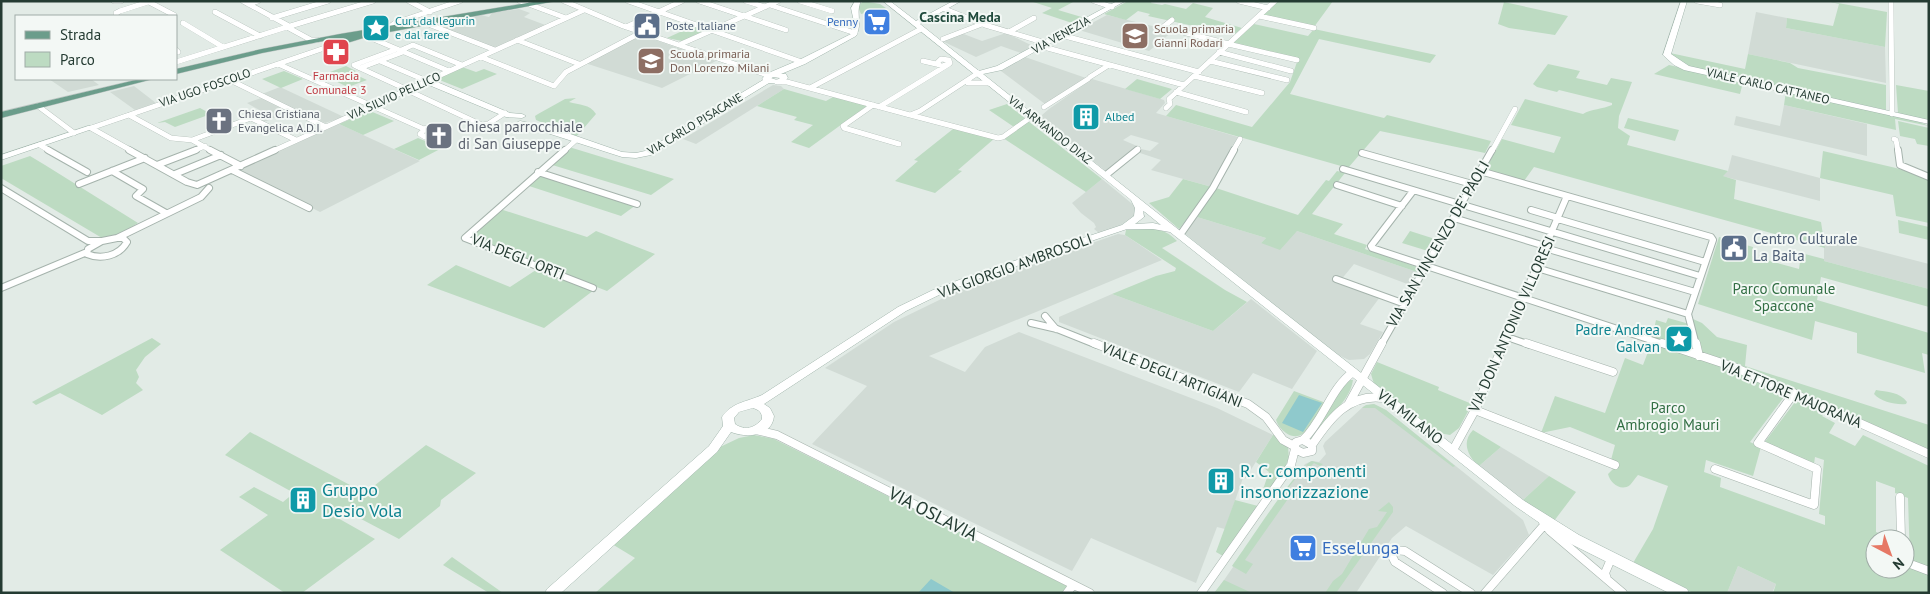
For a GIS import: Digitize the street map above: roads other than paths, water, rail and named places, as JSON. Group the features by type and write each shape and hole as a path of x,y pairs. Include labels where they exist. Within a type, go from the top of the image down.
{"main road":[{"path":"284,47 340,39 553,1"},
{"path":"856,33 858,18 854,8 858,1"},
{"name":"VIA ARMANDO DIAZ","path":"886,1 1120,185"},
{"path":"918,27 958,1"},
{"name":"VIA VENEZIA","path":"980,75 996,71 1122,1"},
{"name":"VIALE CARLO CATTANEO","path":"1684,1 1666,55 1677,64 1929,123"},
{"path":"355,36 388,28 428,23"},
{"name":"VIA CARLO PISACANE","path":"427,81 514,117 532,121 576,140 631,157 639,156 802,62 851,38 856,33"},
{"path":"178,72 317,40 340,39"},
{"path":"990,83 990,77 996,71"},
{"path":"1,115 145,80"},
{"path":"1,158 91,128"},
{"name":"VIA MILANO","path":"1120,185 1152,208 1157,216"},
{"name":"VIA MILANO","path":"1120,185 1135,200 1542,521 1612,559 1682,593"},
{"path":"1135,200 1139,208 1138,222"},
{"name":"VIA GIORGIO AMBROSOLI","path":"753,404 781,390 902,310 937,292 975,276 1157,216"},
{"name":"VIA GIORGIO AMBROSOLI","path":"1138,222 1178,233"},
{"name":"VIA GIORGIO AMBROSOLI","path":"768,415 781,390"},
{"path":"713,449 750,431 768,415 764,408 753,404 740,406 730,413 727,422 735,430 750,431"},
{"path":"552,593 713,449 729,426"}],"street":[{"path":"114,1 121,1"},
{"path":"245,3 258,1"},
{"path":"272,18 328,1"},
{"path":"178,61 373,1"},
{"path":"409,1 430,12"},
{"path":"388,28 396,23 460,1"},
{"path":"520,1 566,18"},
{"path":"564,1 642,32 684,44 776,77 943,125 1000,138 1027,120"},
{"path":"628,1 802,62"},
{"path":"666,1 676,5"},
{"path":"626,26 682,1"},
{"path":"699,1 786,30"},
{"path":"746,1 856,33"},
{"path":"684,44 778,1"},
{"path":"800,1 832,11"},
{"path":"1094,1 1112,7"},
{"path":"1239,1 1268,8"},
{"path":"1166,108 1170,104 1169,99 1176,92 1275,1"},
{"path":"1697,1 1720,6"},
{"path":"1891,1 1892,114"},
{"path":"116,15 120,11 150,2 172,15"},
{"path":"245,3 311,40 317,40"},
{"path":"945,9 1043,45 1184,85"},
{"name":"VIA SILVIO PELLICO","path":"134,231 166,213 201,197 207,185 232,170 584,10"},
{"path":"216,12 260,36"},
{"path":"1259,16 1314,28"},
{"path":"1009,32 1034,18"},
{"path":"400,26 398,23 408,19"},
{"path":"1172,20 1163,27 1297,60"},
{"path":"182,23 223,47"},
{"path":"428,23 495,50"},
{"path":"943,39 981,23"},
{"path":"810,88 880,51 918,27"},
{"path":"481,57 551,86 555,85 560,77 579,64 642,32"},
{"path":"1061,35 1262,93"},
{"path":"371,38 449,71"},
{"name":"VIA UGO FOSCOLO","path":"91,128 320,49 340,39"},
{"path":"517,40 579,64"},
{"path":"360,68 380,61 413,45 462,65"},
{"path":"400,51 354,65 482,125 514,117"},
{"path":"1220,52 1291,70"},
{"path":"380,61 427,81"},
{"path":"899,144 844,128 843,126 949,64 942,66 923,61"},
{"path":"1210,61 1287,80"},
{"path":"278,64 424,129"},
{"path":"1044,107 1109,65"},
{"path":"958,87 980,75"},
{"path":"911,115 980,75"},
{"path":"230,80 326,127"},
{"path":"968,83 990,83"},
{"path":"1176,92 1246,112"},
{"path":"38,106 74,133"},
{"name":"VIA SAN VINCENZO DE' PAOLI","path":"1357,375 1405,304 1427,267 1515,109"},
{"path":"129,114 170,138 192,140 241,166"},
{"path":"192,140 251,118 296,140"},
{"path":"91,128 194,185 207,185"},
{"path":"1895,130 1896,138 1894,139 1896,140 1900,166 1929,177"},
{"path":"1178,233 1213,188 1240,139"},
{"name":"VIA DEGLI ORTI","path":"576,140 465,238 593,288"},
{"path":"40,145 86,172"},
{"path":"157,165 205,146"},
{"path":"1108,176 1138,149"},
{"path":"1362,153 1472,184"},
{"path":"175,174 221,155"},
{"path":"80,184 145,158"},
{"path":"1343,169 1700,276"},
{"path":"232,170 309,208"},
{"path":"112,171 142,188 136,196 166,213"},
{"path":"1480,171 1711,237 1713,240 1688,314 1699,356"},
{"path":"538,172 637,204"},
{"path":"1337,185 1402,206 1413,190"},
{"path":"1,188 100,257 114,254 127,244 125,239"},
{"name":"VIA DON ANTONIO VILLORESI","path":"1453,450 1475,410 1567,196"},
{"name":"VIA ETTORE MAJORANA","path":"1402,206 1371,246 1372,248 1734,367 1929,454"},
{"path":"1531,210 1705,262"},
{"path":"1454,218 1695,292"},
{"path":"117,238 125,239 134,231"},
{"path":"1,288 71,260 102,241 117,238 134,231"},
{"path":"1537,268 1688,314"},
{"path":"1336,279 1405,304"},
{"name":"VIALE DEGLI ARTIGIANI","path":"1045,316 1057,329"},
{"name":"VIALE DEGLI ARTIGIANI","path":"1030,322 1057,329 1248,404 1261,412 1283,440 1298,444"},
{"path":"1507,336 1613,372"},
{"path":"1201,593 1281,479 1290,465 1298,444 1312,433 1320,421 1344,378 1357,375 1348,405"},
{"path":"1715,469 1814,505 1817,468 1758,443 1794,393"},
{"path":"1281,479 1299,458 1312,451 1312,445 1348,405 1363,397 1384,398"},
{"path":"1475,410 1615,465"},
{"path":"768,415 777,435"},
{"name":"VIA OSLAVIA","path":"750,431 777,435 1070,589 1090,593"},
{"path":"1298,444 1312,445"},
{"path":"1298,444 1307,453"},
{"path":"1900,497 1901,529"},
{"path":"1484,593 1542,521 1550,531 1623,593"},
{"path":"1443,593 1395,562 1391,554 1395,550 1405,551 1471,593"},
{"path":"1607,579 1605,573 1612,559"},
{"path":"1915,566 1929,571"}],"water":[{"path":"1299,395 1322,403 1303,432 1282,423"},
{"path":"931,579 955,593 918,593"}],"place":[{"name":"Penny","path":"877,22"},
{"name":"Poste Italiane","path":"647,26"},
{"name":"Curt dal legurin e dal faree","path":"376,28"},
{"name":"Scuola primaria Gianni Rodari","path":"1135,36"},
{"name":"Farmacia Comunale 3","path":"336,52"},
{"name":"Scuola primaria Don Lorenzo Milani","path":"651,61"},
{"name":"Albed","path":"1086,117"},
{"name":"Chiesa Cristiana Evangelica A.D.I.","path":"219,121"},
{"name":"Chiesa parrocchiale di San Giuseppe","path":"439,136"},
{"name":"Centro Culturale La Baita","path":"1734,248"},
{"name":"Padre Andrea Galvan","path":"1679,339"},
{"name":"R. C. componenti insonorizzazione","path":"1221,481"},
{"name":"Gruppo Desio Vola","path":"303,500"},
{"name":"Esselunga","path":"1303,548"}],"district":[{"name":"Cascina Meda","path":"960,17"}],"park label":[{"name":"Parco Comunale Spaccone","path":"1784,298"},
{"name":"Parco Ambrogio Mauri","path":"1668,416"}]}
